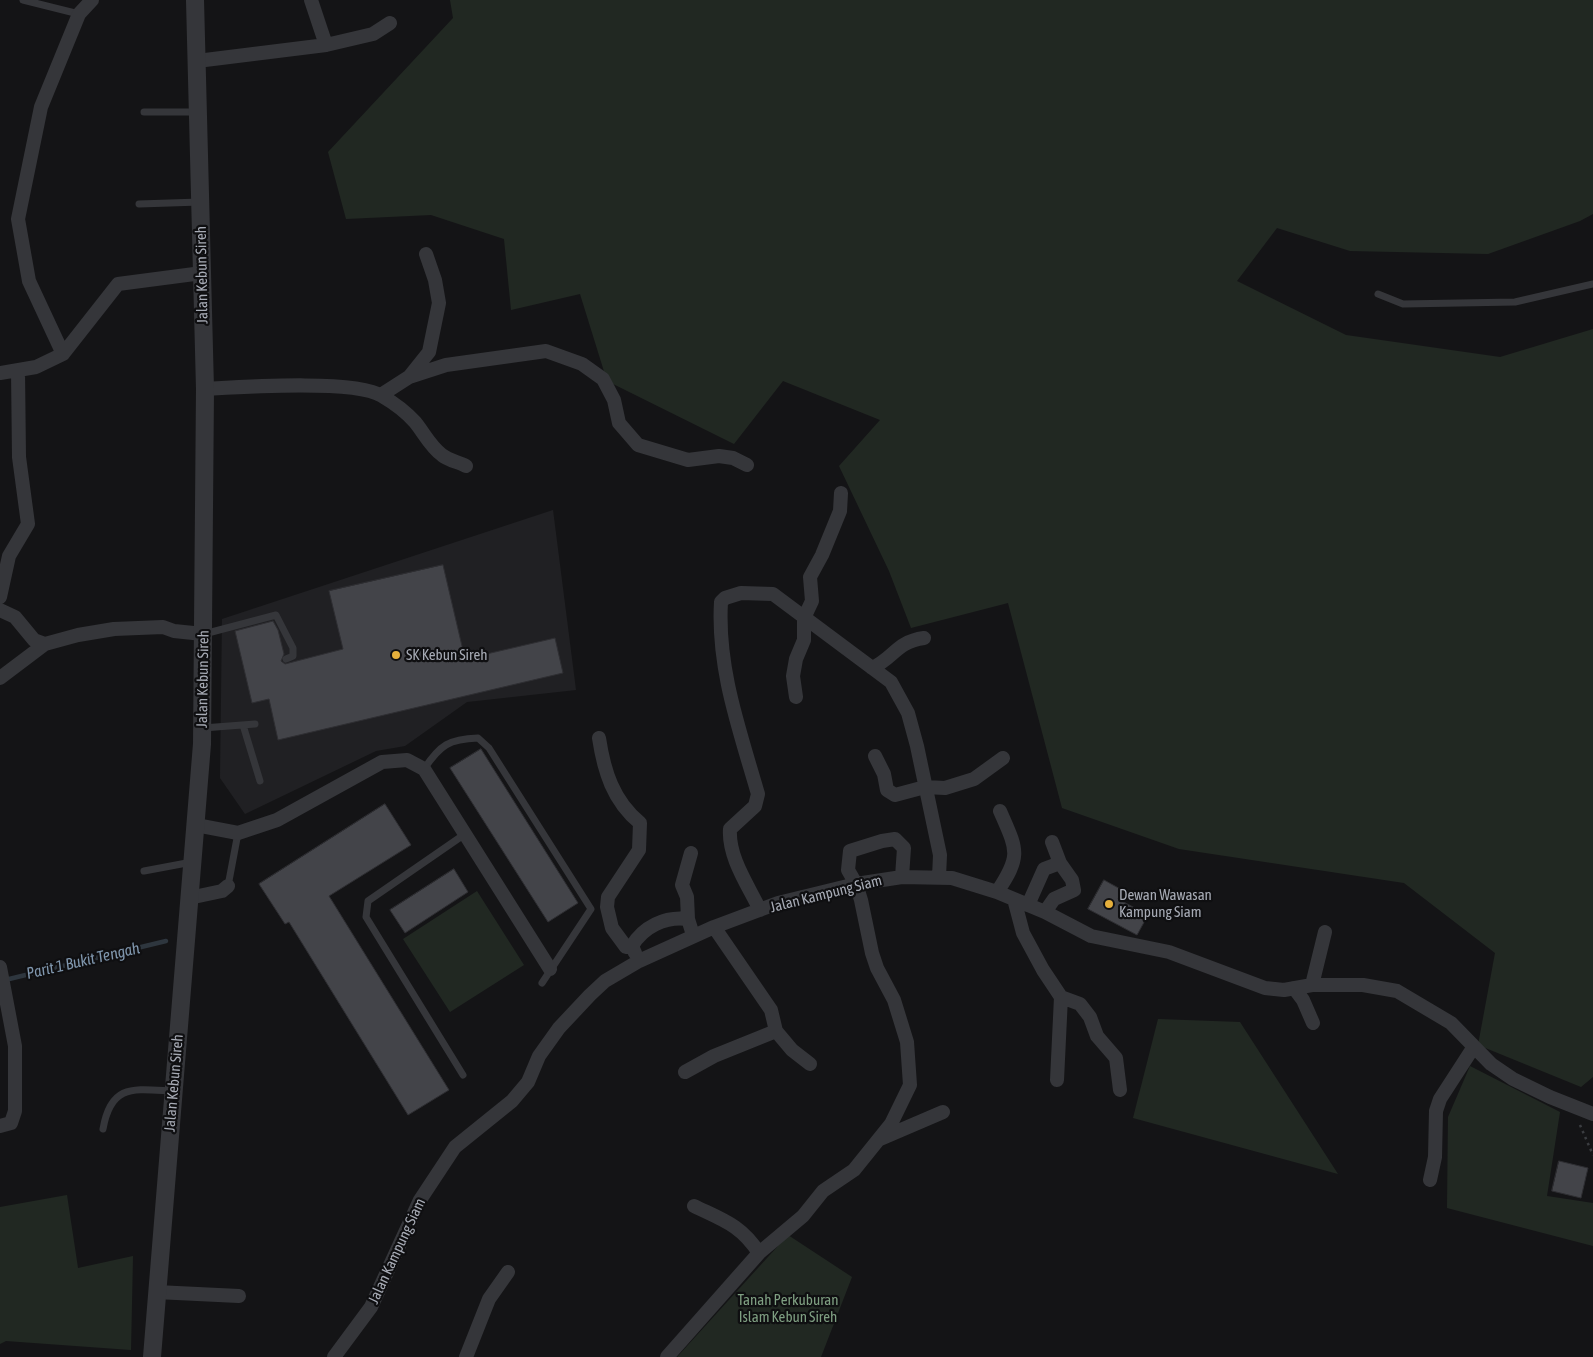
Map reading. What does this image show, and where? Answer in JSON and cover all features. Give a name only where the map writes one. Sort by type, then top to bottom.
[{"type":"street","points":[[63,354],[29,281],[18,219],[40,107],[80,14],[92,0]]},
{"type":"street","name":"Jalan Kebun Sireh","points":[[152,1357],[196,824],[202,728],[205,389],[195,0]]},
{"type":"street","points":[[311,0],[326,45]]},
{"type":"street","points":[[197,61],[326,45],[373,34],[390,23]]},
{"type":"street","points":[[409,377],[429,352],[440,303],[435,280],[426,254]]},
{"type":"street","points":[[0,373],[36,367],[63,354],[118,284],[202,273]]},
{"type":"street","points":[[381,395],[409,377],[446,365],[546,351],[582,364],[603,379],[614,400],[619,423],[638,444],[688,460],[719,456],[733,458],[747,466]]},
{"type":"street","points":[[0,597],[9,556],[28,524],[19,457],[18,371]]},
{"type":"street","points":[[205,389],[293,385],[367,389],[381,395],[415,422],[428,441],[442,455],[466,466]]},
{"type":"street","points":[[796,697],[793,676],[796,659],[804,640],[804,618],[812,601],[810,577],[836,520],[841,493]]},
{"type":"street","points":[[760,910],[733,855],[729,839],[730,829],[755,806],[758,794],[728,692],[721,631],[721,602],[725,598],[741,594],[773,594],[890,682],[908,713],[940,854],[939,877]]},
{"type":"street","points":[[0,610],[16,617],[34,640],[45,644]]},
{"type":"street","points":[[0,678],[45,644],[78,634],[114,629],[163,627],[174,631],[203,634]]},
{"type":"street","points":[[872,668],[885,662],[904,643],[924,638]]},
{"type":"street","points":[[599,738],[603,767],[614,792],[626,812],[640,823],[640,850],[631,866],[608,897],[607,907],[612,928],[626,947],[632,946]]},
{"type":"street","points":[[874,756],[884,774],[887,790],[895,795],[925,787],[946,788],[974,780],[1003,758]]},
{"type":"street","points":[[196,824],[238,832],[277,820],[382,762],[407,760],[424,769],[550,969]]},
{"type":"street","points":[[997,892],[1016,860],[1014,841],[1000,811]]},
{"type":"street","points":[[667,1357],[759,1253],[803,1216],[823,1191],[854,1170],[879,1140],[904,1100],[910,1085],[911,1068],[907,1042],[900,1018],[872,953],[856,884],[848,870],[850,851],[882,840],[895,839],[904,848],[902,877]]},
{"type":"street","points":[[1045,912],[1054,899],[1074,890],[1072,880],[1060,863],[1052,842]]},
{"type":"street","points":[[691,853],[682,884],[687,897],[688,919],[694,935]]},
{"type":"street","points":[[1057,1080],[1061,997],[1029,946],[1021,902],[1044,869],[1060,863]]},
{"type":"street","name":"Jalan Kampung Siam","points":[[334,1357],[370,1307],[420,1200],[455,1147],[512,1102],[528,1082],[539,1056],[572,1013],[605,981],[639,961],[714,927],[760,910],[856,884],[902,877],[939,877],[959,880],[997,892],[1045,912],[1091,936],[1169,952],[1265,988],[1294,988],[1312,985],[1363,985],[1397,991],[1451,1023],[1473,1048],[1491,1064],[1513,1079],[1593,1114]]},
{"type":"street","points":[[189,898],[222,891],[228,886]]},
{"type":"street","points":[[632,946],[639,934],[657,924],[675,917],[688,919]]},
{"type":"street","points":[[714,927],[771,1010],[776,1031],[792,1050],[810,1064]]},
{"type":"street","points":[[1312,985],[1325,932]]},
{"type":"street","points":[[632,946],[639,961]]},
{"type":"street","points":[[0,968],[15,1046],[15,1111],[11,1123],[0,1126]]},
{"type":"street","points":[[1294,988],[1303,1000],[1313,1023]]},
{"type":"street","points":[[1061,997],[1080,1004],[1090,1017],[1098,1036],[1116,1058],[1120,1090]]},
{"type":"street","points":[[684,1072],[714,1056],[776,1031]]},
{"type":"street","points":[[1430,1180],[1435,1157],[1436,1111],[1440,1099],[1473,1048]]},
{"type":"street","points":[[879,1140],[943,1112]]},
{"type":"street","points":[[694,1206],[737,1228],[748,1236],[759,1253]]},
{"type":"street","points":[[466,1357],[489,1299],[508,1272]]},
{"type":"street","points":[[156,1292],[239,1296]]},
{"type":"lane","points":[[23,0],[80,14]]},
{"type":"lane","points":[[144,112],[198,112]]},
{"type":"lane","points":[[139,204],[200,202]]},
{"type":"lane","points":[[1378,294],[1403,304],[1515,302],[1593,284]]},
{"type":"lane","points":[[203,634],[276,615],[293,648],[293,656],[286,659]]},
{"type":"lane","points":[[202,728],[255,724]]},
{"type":"lane","points":[[243,725],[260,781]]},
{"type":"lane","points":[[424,769],[435,753],[456,739],[478,738],[489,748],[591,910],[542,983]]},
{"type":"lane","points":[[228,886],[238,832]]},
{"type":"lane","points":[[463,1075],[366,917],[368,901],[465,834]]},
{"type":"lane","points":[[144,871],[192,862]]},
{"type":"lane","points":[[103,1129],[106,1110],[115,1099],[128,1090],[173,1091]]},
{"type":"path","points":[[1571,1105],[1593,1155]]},
{"type":"shaded area","name":"SK Kebun Sireh","points":[[553,510],[576,690],[467,702],[405,746],[376,751],[245,814],[220,778],[222,619]]},
{"type":"green space","points":[[450,0],[1593,0],[1593,214],[1580,221],[1488,254],[1350,251],[1277,228],[1237,281],[1346,335],[1500,357],[1593,329],[1593,1077],[1581,1087],[1478,1045],[1495,953],[1404,883],[1179,849],[1062,808],[1008,603],[911,628],[889,571],[839,466],[880,420],[783,381],[734,444],[607,381],[580,294],[511,310],[504,239],[431,215],[346,219],[328,152],[453,18]]},
{"type":"green space","points":[[477,891],[524,965],[450,1012],[403,939]]},
{"type":"green space","points":[[1158,1019],[1240,1022],[1338,1174],[1133,1118]]},
{"type":"green space","points":[[1470,1066],[1560,1112],[1547,1196],[1593,1203],[1593,1246],[1447,1208],[1448,1117]]},
{"type":"green space","points":[[67,1195],[78,1268],[133,1256],[131,1350],[6,1341],[0,1344],[0,1207]]},
{"type":"green space","name":"Tanah Perkuburan Islam Kebun Sireh","points":[[788,1235],[852,1277],[821,1357],[677,1357]]},
{"type":"building","points":[[443,565],[465,659],[555,638],[563,673],[278,740],[269,699],[252,703],[235,631],[273,621],[278,630],[284,654],[281,661],[285,664],[343,649],[329,591]]},
{"type":"building","points":[[481,749],[578,903],[548,922],[450,768]]},
{"type":"building","points":[[385,804],[411,845],[329,896],[449,1090],[408,1115],[289,922],[285,924],[259,884]]},
{"type":"building","points":[[454,869],[468,892],[405,933],[390,910]]},
{"type":"building","name":"Dewan Wawasan Kampung Siam","points":[[1104,880],[1122,890],[1118,899],[1148,915],[1137,935],[1088,909]]},
{"type":"building","points":[[1559,1161],[1588,1168],[1581,1198],[1552,1191]]},
{"type":"waterway","name":"Parit 1 Bukit Tengah","points":[[5,980],[166,941]]},
{"type":"place","name":"SK Kebun Sireh","points":[[396,655]]},
{"type":"place","name":"Dewan Wawasan Kampung Siam","points":[[1109,904]]}]
